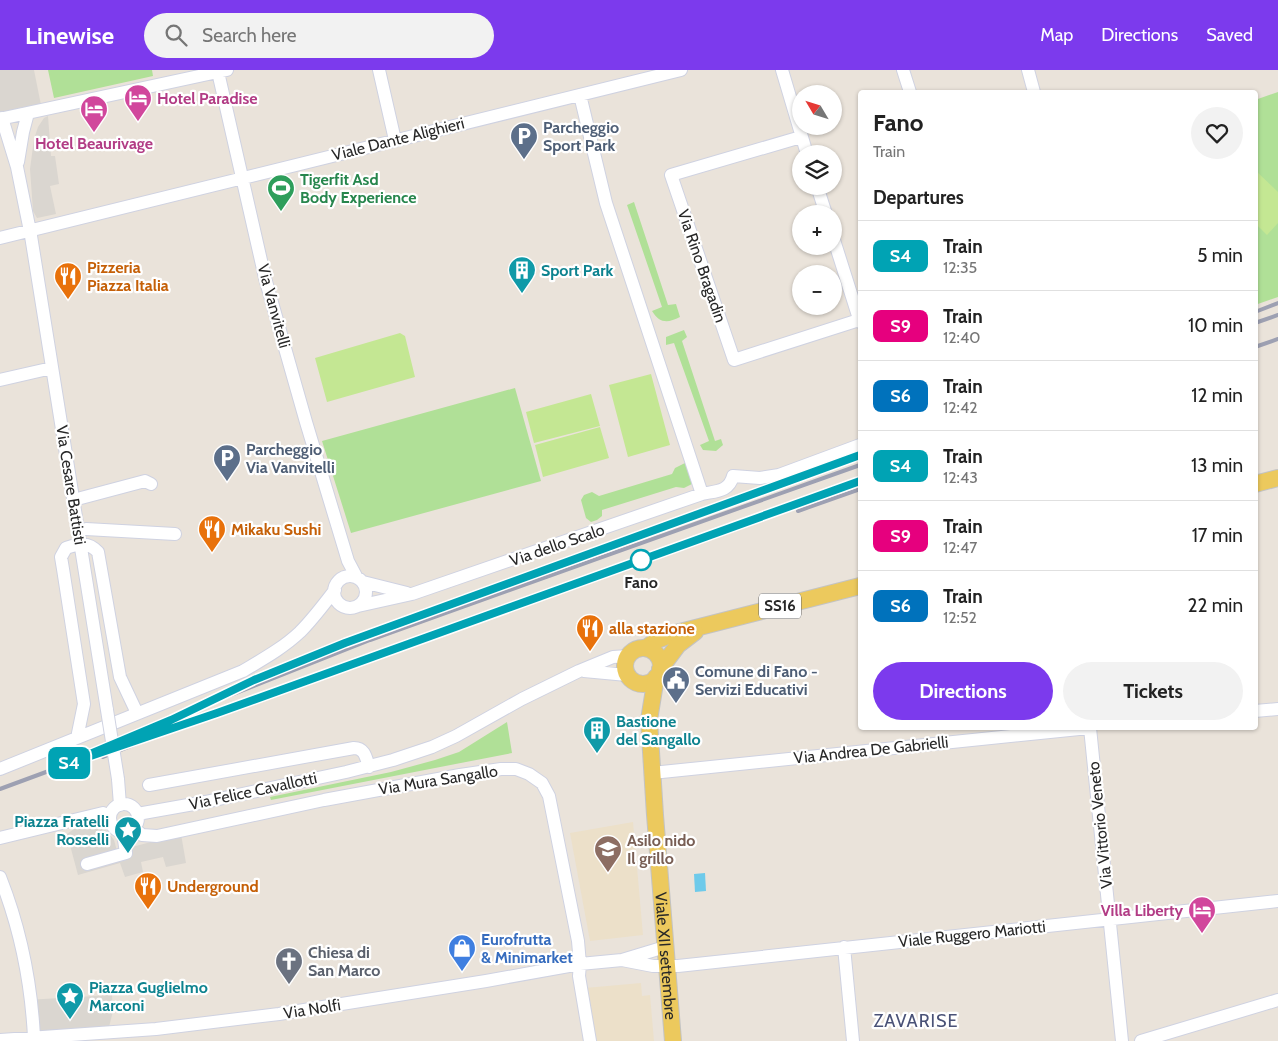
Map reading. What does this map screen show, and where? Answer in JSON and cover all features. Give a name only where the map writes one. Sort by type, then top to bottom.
[{"type":"main road","points":[[1258,483],[1278,478]]},
{"type":"main road","name":"SS16","points":[[701,628],[858,587]]},
{"type":"main road","points":[[701,628],[678,645],[652,681],[643,684],[630,678],[625,665],[628,656],[636,649],[646,648],[656,640],[676,633],[701,628]]},
{"type":"main road","points":[[646,648],[659,658],[658,673]]},
{"type":"main road","name":"Viale XII settembre","points":[[658,673],[649,720],[673,1041]]},
{"type":"main road","name":"Viale XII settembre","points":[[630,678],[649,720]]},
{"type":"street","points":[[379,70],[395,140]]},
{"type":"street","name":"Viale Dante Alighieri","points":[[0,238],[680,70]]},
{"type":"street","points":[[782,70],[804,145]]},
{"type":"street","points":[[903,70],[909,90]]},
{"type":"street","points":[[1028,70],[1033,90]]},
{"type":"street","points":[[1,119],[222,71]]},
{"type":"street","name":"Via Vanvitelli","points":[[222,71],[242,178],[265,278],[348,561],[360,580]]},
{"type":"street","points":[[580,95],[606,203],[702,494]]},
{"type":"street","name":"Via Cesare Battisti","points":[[17,167],[22,132],[28,113]]},
{"type":"street","name":"Via Cesare Battisti","points":[[1,119],[17,167],[30,231],[118,779],[120,805]]},
{"type":"street","name":"Via Rino Bragadin","points":[[802,138],[672,175],[734,360],[858,322]]},
{"type":"street","points":[[839,255],[858,315]]},
{"type":"street","points":[[0,380],[52,368]]},
{"type":"street","name":"Via dello Scalo","points":[[313,618],[334,610],[412,594],[702,494],[726,488],[731,484],[733,476],[760,478],[779,475],[858,446]]},
{"type":"street","points":[[81,498],[145,481],[150,484]]},
{"type":"street","points":[[86,529],[175,534]]},
{"type":"street","name":"Via Vanvitelli","points":[[336,586],[342,538]]},
{"type":"street","points":[[77,738],[84,704],[61,557],[66,548],[81,544],[93,546],[98,552],[120,677],[137,713]]},
{"type":"street","points":[[0,769],[243,671],[288,642],[313,618],[336,586],[347,576],[412,594]]},
{"type":"street","points":[[336,586],[335,595],[339,603],[353,607],[363,602],[366,592],[360,580]]},
{"type":"street","name":"Via Felice Cavallotti","points":[[132,826],[143,813],[205,802],[369,767],[415,752],[450,738],[578,671],[613,657],[628,656]]},
{"type":"street","points":[[578,671],[630,678]]},
{"type":"street","points":[[1258,711],[1278,709]]},
{"type":"street","name":"Via Andrea De Gabrielli","points":[[652,773],[1071,730]]},
{"type":"street","name":"Via Vittorio Veneto","points":[[1090,730],[1122,1041]]},
{"type":"street","name":"Via Felice Cavallotti","points":[[148,785],[354,748],[363,751],[369,767]]},
{"type":"street","name":"Via Mura Sangallo","points":[[132,826],[142,835],[157,836],[184,832],[274,810],[460,774],[501,769],[516,769],[529,774],[542,783],[549,796],[576,932],[580,964],[578,976],[590,1041]]},
{"type":"street","points":[[87,864],[126,853],[136,812],[130,805],[115,807],[110,817],[113,827],[132,826]]},
{"type":"street","points":[[0,838],[103,813],[110,817]]},
{"type":"street","points":[[0,876],[22,940],[33,1009],[26,1039]]},
{"type":"street","name":"Viale Ruggero Mariotti","points":[[667,967],[1278,901]]},
{"type":"street","name":"Via Nolfi","points":[[0,1040],[157,1035],[580,964],[622,960],[665,947]]},
{"type":"street","points":[[844,947],[853,1041]]},
{"type":"street","name":"Via Nolfi","points":[[622,960],[667,967]]},
{"type":"street","points":[[1141,1041],[1278,1000]]},
{"type":"shaded area","points":[[0,70],[34,70],[41,105],[0,114]]},
{"type":"shaded area","points":[[48,116],[51,156],[55,156],[59,184],[50,186],[56,214],[37,218],[33,211],[30,169],[34,139],[38,127],[44,118]]},
{"type":"shaded area","name":"Asilo nido Il grillo","points":[[633,822],[643,935],[590,941],[570,833]]},
{"type":"shaded area","name":"Piazza Fratelli Rosselli","points":[[96,827],[107,831],[114,840],[117,851],[181,834],[186,863],[166,867],[163,857],[141,862],[143,872],[125,877],[120,863],[78,875],[67,834],[74,829]]},
{"type":"shaded area","points":[[641,983],[642,996],[650,995],[654,1041],[594,1041],[585,988]]},
{"type":"shaded area","name":"Piazza Guglielmo Marconi","points":[[112,995],[113,1011],[106,1039],[74,1041],[30,1028],[26,1000]]},
{"type":"green space","points":[[48,70],[152,70],[153,76],[54,98]]},
{"type":"green space","points":[[1278,92],[1278,297],[1258,304],[1258,99]]},
{"type":"green space","points":[[1258,173],[1278,192],[1278,223],[1267,235],[1258,226]]},
{"type":"green space","points":[[634,202],[668,305],[676,304],[680,317],[672,320],[661,320],[652,311],[662,307],[627,205]]},
{"type":"green space","points":[[684,330],[687,337],[682,341],[715,441],[721,439],[723,445],[716,451],[703,450],[700,445],[709,441],[674,343],[666,345],[666,337]]},
{"type":"green space","points":[[400,333],[405,336],[415,377],[327,402],[315,358]]},
{"type":"green space","points":[[651,374],[670,445],[628,457],[609,385]]},
{"type":"green space","points":[[515,388],[541,481],[351,533],[322,441]]},
{"type":"green space","points":[[591,394],[600,426],[534,443],[526,412]]},
{"type":"green space","points":[[600,427],[609,458],[543,477],[535,445]]},
{"type":"green space","points":[[685,463],[690,467],[695,477],[692,484],[684,488],[676,487],[602,510],[602,516],[591,522],[586,518],[581,500],[584,495],[592,492],[599,496],[672,474],[675,468]]},
{"type":"green space","points":[[507,722],[512,753],[271,800],[270,797],[391,772],[435,760],[459,752]]},
{"type":"water","points":[[705,873],[706,891],[695,892],[694,874]]},
{"type":"railway","points":[[1258,311],[1278,303]]},
{"type":"railway","points":[[1258,322],[1278,315]]},
{"type":"railway","points":[[1258,346],[1278,339]]},
{"type":"railway","points":[[522,578],[858,456]]},
{"type":"railway","points":[[0,789],[65,765],[231,695],[370,640],[858,466]]},
{"type":"railway","points":[[147,737],[858,482]]},
{"type":"railway","points":[[798,511],[858,490]]},
{"type":"railway","points":[[103,757],[154,737]]},
{"type":"train","name":"S4","points":[[858,456],[345,643],[254,680],[171,720],[64,765],[217,713],[858,482]]},
{"type":"place","name":"Hotel Paradise","points":[[138,122]]},
{"type":"place","name":"Hotel Beaurivage","points":[[94,133]]},
{"type":"place","name":"Parcheggio Sport Park","points":[[524,160]]},
{"type":"place","name":"Tigerfit Asd Body Experience","points":[[281,212]]},
{"type":"place","name":"Sport Park","points":[[522,294]]},
{"type":"place","name":"Pizzeria Piazza Italia","points":[[68,300]]},
{"type":"place","name":"Parcheggio Via Vanvitelli","points":[[227,482]]},
{"type":"place","name":"Mikaku Sushi","points":[[212,553]]},
{"type":"place","name":"Fano","points":[[641,560]]},
{"type":"place","name":"alla stazione","points":[[590,652]]},
{"type":"place","name":"Comune di Fano - Servizi Educativi","points":[[676,704]]},
{"type":"place","name":"Bastione del Sangallo","points":[[597,754]]},
{"type":"place","name":"Piazza Fratelli Rosselli","points":[[128,854]]},
{"type":"place","name":"Asilo nido Il grillo","points":[[608,873]]},
{"type":"place","name":"Underground","points":[[148,910]]},
{"type":"place","name":"Villa Liberty","points":[[1202,934]]},
{"type":"place","name":"Eurofrutta & Minimarket","points":[[462,972]]},
{"type":"place","name":"Chiesa di San Marco","points":[[289,985]]},
{"type":"place","name":"Piazza Guglielmo Marconi","points":[[70,1020]]},
{"type":"district","name":"ZAVARISE","points":[[916,1021]]}]
